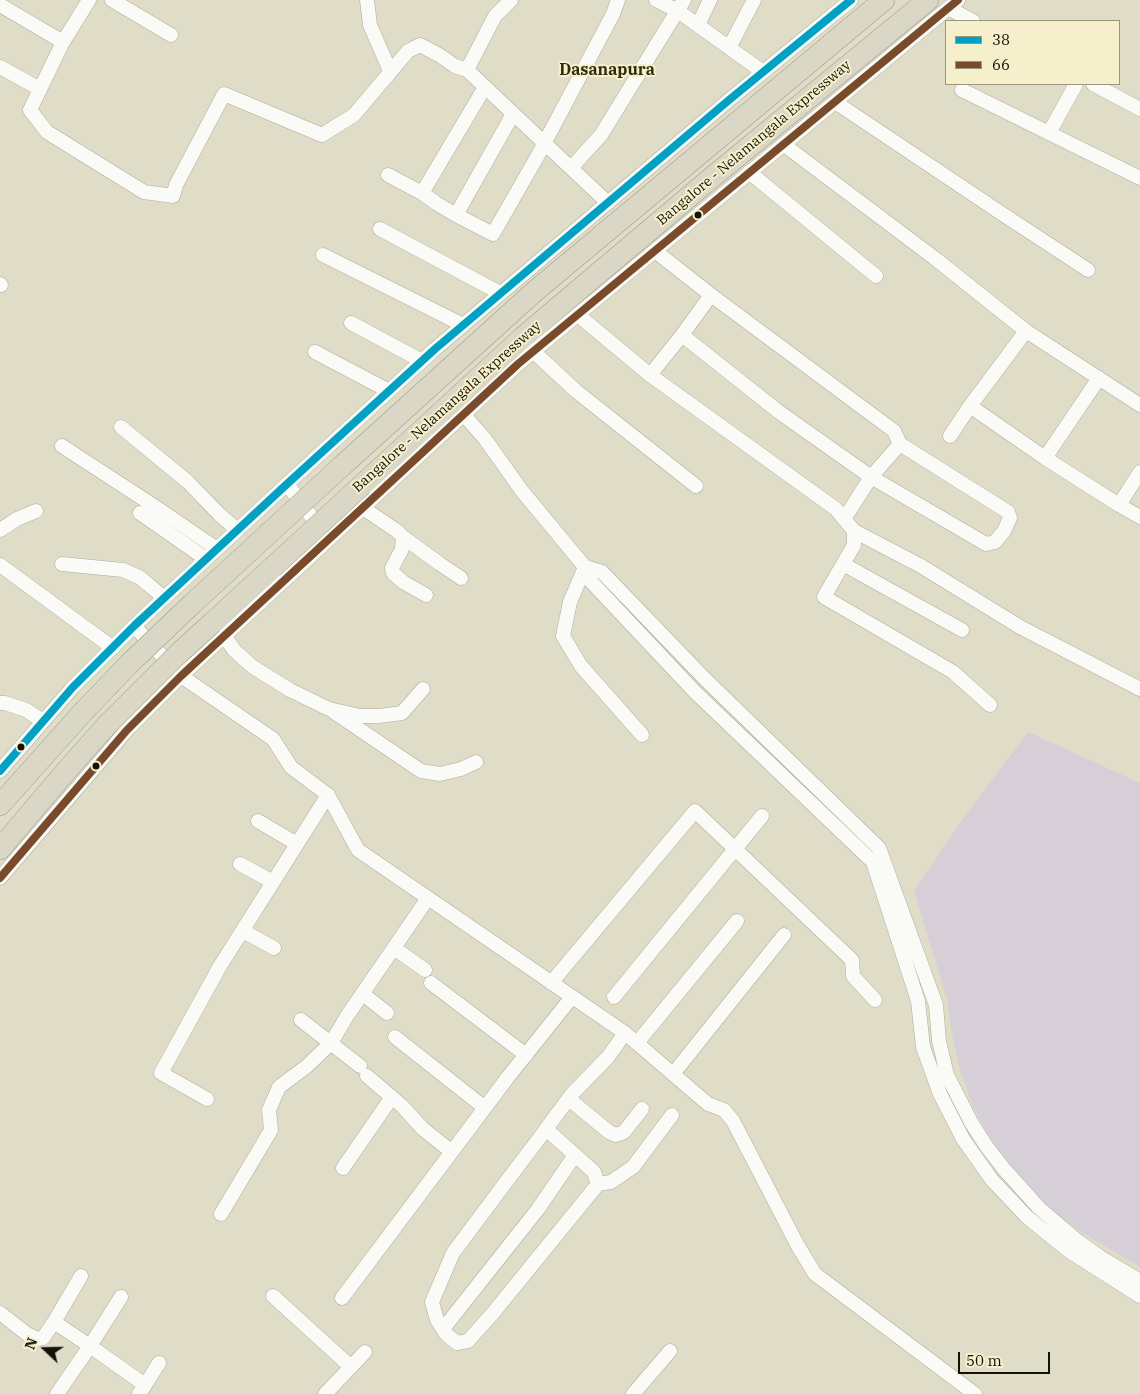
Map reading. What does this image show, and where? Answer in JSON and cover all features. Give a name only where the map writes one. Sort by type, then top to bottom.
[{"type":"highway","name":"Bangalore - Nelamangala Expressway","points":[[0,805],[83,712],[169,625],[493,328],[884,0]]},
{"type":"highway","name":"Bangalore - Nelamangala Expressway","points":[[0,849],[66,771],[178,654],[522,338],[716,174],[928,0]]},
{"type":"street","points":[[89,0],[63,42],[30,110],[47,132],[144,192],[173,196],[176,185],[224,94],[322,135],[354,115],[408,50],[420,45],[439,54],[455,66],[467,70],[608,203]]},
{"type":"street","points":[[112,0],[172,35]]},
{"type":"street","points":[[367,0],[370,26],[390,71]]},
{"type":"street","points":[[467,70],[495,16],[511,0]]},
{"type":"street","points":[[388,175],[456,215],[493,234],[613,14],[618,0]]},
{"type":"street","points":[[656,0],[681,5],[698,25],[764,72]]},
{"type":"street","points":[[698,25],[710,0]]},
{"type":"street","points":[[729,48],[754,0]]},
{"type":"street","points":[[0,771],[73,687],[134,626],[422,360],[851,0]]},
{"type":"street","points":[[0,878],[127,730],[181,676],[534,352],[953,4],[972,20]]},
{"type":"street","points":[[0,5],[63,42]]},
{"type":"street","points":[[571,168],[601,135],[681,5]]},
{"type":"street","points":[[0,67],[40,89]]},
{"type":"street","points":[[1049,133],[1075,85]]},
{"type":"street","points":[[1095,85],[1140,108]]},
{"type":"street","points":[[422,194],[485,87]]},
{"type":"street","points":[[962,90],[1140,178]]},
{"type":"street","points":[[834,102],[1088,270]]},
{"type":"street","points":[[456,215],[513,114]]},
{"type":"street","points":[[783,144],[937,260],[1026,332],[1140,405]]},
{"type":"street","points":[[749,172],[876,276]]},
{"type":"street","points":[[380,229],[500,293]]},
{"type":"street","points":[[655,251],[894,431],[900,444],[1008,512],[1010,518],[1004,531],[995,542],[986,544],[871,477],[779,412],[682,336]]},
{"type":"street","points":[[323,255],[463,325]]},
{"type":"street","points":[[650,375],[682,336],[711,295]]},
{"type":"street","points":[[578,315],[650,375],[836,509],[854,531],[921,566],[1020,627],[1140,688]]},
{"type":"street","points":[[351,324],[422,360]]},
{"type":"street","points":[[950,436],[970,406],[1026,332]]},
{"type":"street","points":[[315,352],[389,391]]},
{"type":"street","points":[[534,352],[576,391],[696,486]]},
{"type":"street","points":[[1045,458],[1099,378]]},
{"type":"street","points":[[970,406],[1045,458],[1140,517]]},
{"type":"street","points":[[464,415],[485,439],[522,492],[584,570],[695,692],[872,862],[918,1000],[922,1047],[940,1094],[963,1139],[992,1180],[1027,1218],[1069,1252],[1140,1296]]},
{"type":"street","points":[[121,427],[188,482],[237,530]]},
{"type":"street","points":[[844,519],[871,477],[900,444]]},
{"type":"street","points":[[62,446],[217,549]]},
{"type":"street","points":[[1119,505],[1140,472]]},
{"type":"street","points":[[287,484],[329,539]]},
{"type":"street","points":[[363,508],[461,578]]},
{"type":"street","points":[[0,530],[17,519],[36,511]]},
{"type":"street","points":[[140,513],[206,559]]},
{"type":"street","points":[[854,531],[854,545],[824,597],[953,672],[990,705]]},
{"type":"street","points":[[404,538],[402,549],[392,568],[392,573],[403,582],[426,595]]},
{"type":"street","points":[[62,564],[123,570],[139,578],[164,598]]},
{"type":"street","points":[[843,564],[962,630]]},
{"type":"street","points":[[0,565],[113,648]]},
{"type":"street","points":[[584,570],[570,602],[563,636],[581,666],[642,735]]},
{"type":"street","points":[[584,570],[602,572],[705,679],[879,848],[936,1005],[939,1041],[947,1075],[972,1124],[1004,1169],[1039,1208],[1078,1242],[1140,1281]]},
{"type":"street","points":[[134,626],[181,676],[273,739],[291,767],[328,794],[358,850],[625,1034],[708,1104],[724,1110],[734,1121],[798,1246],[815,1274],[975,1394]]},
{"type":"street","points":[[224,636],[235,651],[253,667],[290,690],[329,709],[421,771],[440,774],[461,769],[476,762]]},
{"type":"street","points":[[329,709],[360,716],[402,713],[422,689]]},
{"type":"street","points":[[0,703],[5,702],[26,710],[43,721]]},
{"type":"street","points":[[207,1099],[161,1073],[220,966],[328,794]]},
{"type":"street","points":[[551,983],[695,811],[852,960],[854,976],[875,1000]]},
{"type":"street","points":[[614,997],[762,816]]},
{"type":"street","points":[[258,821],[297,844]]},
{"type":"street","points":[[240,864],[273,882]]},
{"type":"street","points":[[221,1214],[271,1130],[269,1110],[279,1087],[307,1066],[331,1043],[428,898]]},
{"type":"street","points":[[637,1043],[737,921]]},
{"type":"street","points":[[243,931],[274,948]]},
{"type":"street","points":[[673,1074],[784,936]]},
{"type":"street","points":[[394,948],[526,1055]]},
{"type":"street","points":[[363,994],[387,1013]]},
{"type":"street","points":[[342,1298],[485,1108],[572,997]]},
{"type":"street","points":[[301,1020],[331,1043],[402,1106],[423,1129],[452,1152]]},
{"type":"street","points":[[625,1034],[608,1057],[569,1099],[453,1253],[432,1302],[437,1320],[446,1334],[458,1343],[468,1341],[598,1184],[611,1182],[633,1166],[672,1115]]},
{"type":"street","points":[[395,1037],[485,1108]]},
{"type":"street","points":[[343,1168],[392,1097]]},
{"type":"street","points":[[569,1099],[616,1136],[624,1132],[642,1109]]},
{"type":"street","points":[[546,1129],[594,1172],[598,1184]]},
{"type":"street","points":[[442,1329],[538,1208],[575,1155]]},
{"type":"street","points":[[0,1313],[28,1334],[37,1339],[43,1338],[81,1276]]},
{"type":"street","points":[[273,1296],[351,1367]]},
{"type":"street","points":[[57,1394],[121,1297]]},
{"type":"street","points":[[54,1322],[90,1346],[142,1389],[159,1363]]},
{"type":"street","points":[[633,1394],[670,1351]]},
{"type":"street","points":[[331,1392],[365,1352]]},
{"type":"shaded area","points":[[1028,732],[1140,783],[1140,1267],[1088,1236],[1052,1211],[1007,1163],[994,1145],[973,1107],[959,1066],[950,1024],[948,1002],[914,891],[958,826]]},
{"type":"transit line","name":"38","points":[[0,771],[73,687],[134,626],[435,349],[729,100],[851,0]]},
{"type":"transit line","name":"66","points":[[0,878],[127,730],[181,676],[518,364],[958,0]]},
{"type":"district","name":"Dasanapura","points":[[607,70]]}]
